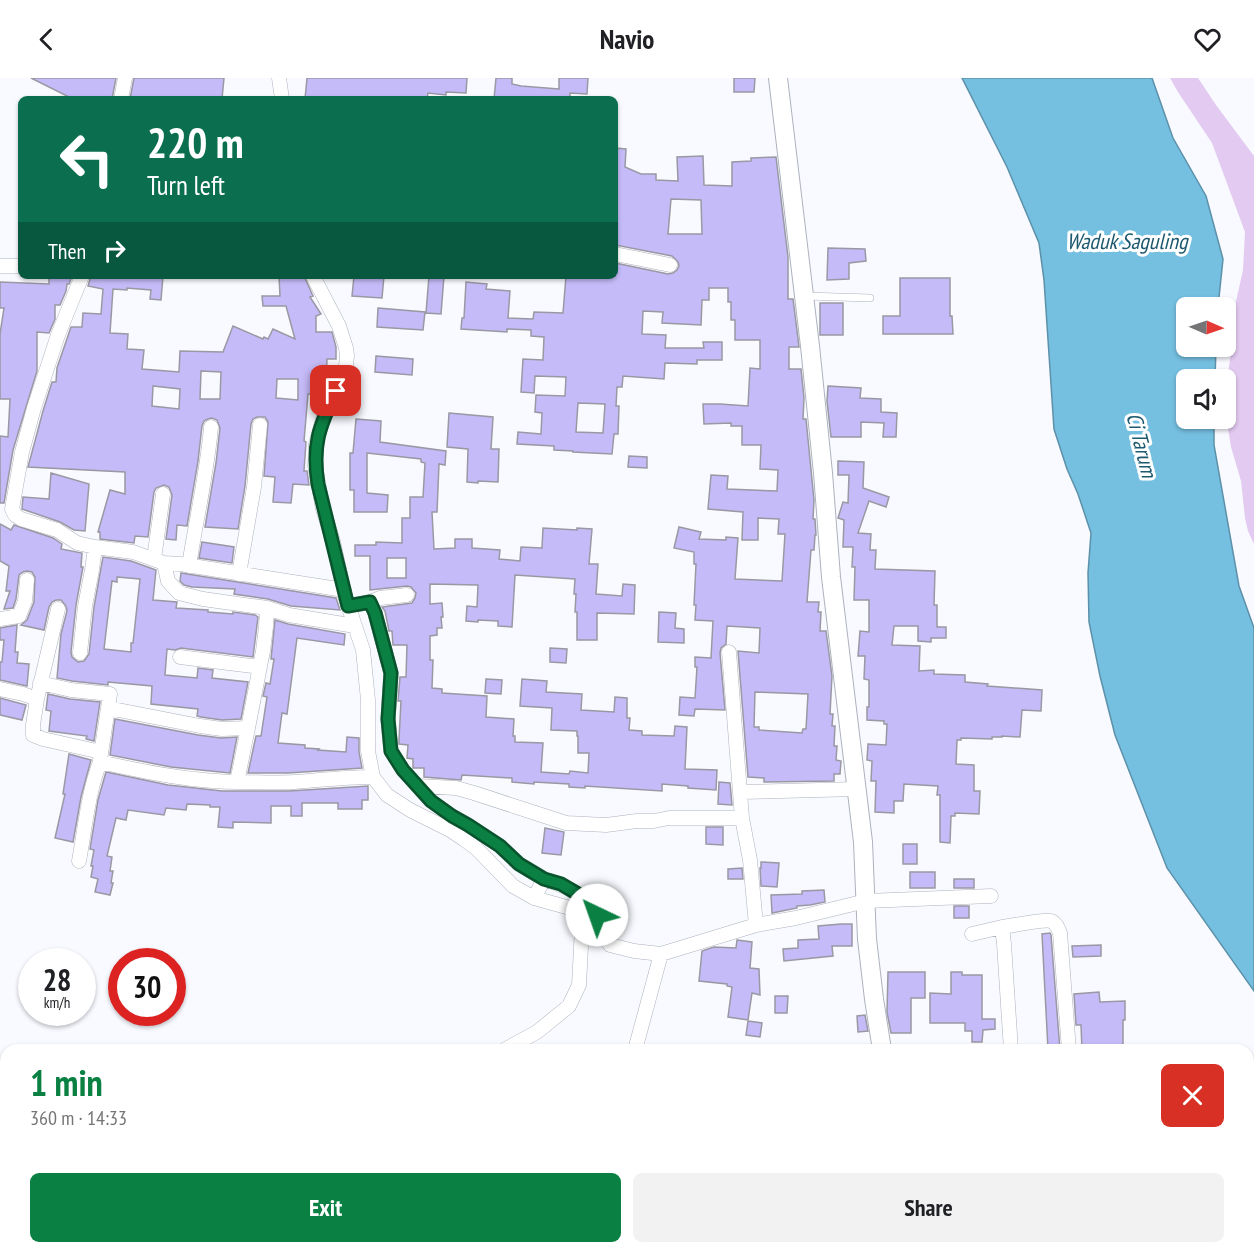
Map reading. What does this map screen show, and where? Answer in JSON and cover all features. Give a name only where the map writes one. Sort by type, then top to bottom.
[{"type":"street","points":[[122,96],[125,78]]},
{"type":"street","points":[[279,78],[282,96]]},
{"type":"street","points":[[778,78],[805,296],[831,577],[863,842],[867,939],[881,1044]]},
{"type":"street","points":[[618,255],[670,265]]},
{"type":"street","points":[[0,266],[18,266]]},
{"type":"street","points":[[81,279],[58,335],[34,408],[22,452],[12,509],[15,515],[57,530],[77,543],[133,552],[159,561],[344,590]]},
{"type":"street","points":[[316,279],[339,326],[347,355],[346,366],[323,419],[316,444],[315,466],[323,509],[333,540],[348,606],[363,650],[368,700],[368,751],[373,777],[387,795],[465,840],[513,886],[534,898],[570,908],[580,918],[582,928],[579,985],[569,1005],[537,1032],[515,1044]]},
{"type":"street","points":[[239,574],[254,487],[260,425]]},
{"type":"street","points":[[189,566],[211,427]]},
{"type":"street","points":[[163,494],[159,561],[168,581],[179,593],[355,626]]},
{"type":"street","points":[[80,653],[95,547]]},
{"type":"street","points":[[0,618],[19,616],[25,601],[27,580]]},
{"type":"street","points":[[348,606],[380,598],[407,595]]},
{"type":"street","points":[[370,602],[391,673],[388,719],[391,751],[403,770],[431,801],[500,846],[519,864],[544,879],[561,884],[578,894],[597,915],[610,945],[661,954],[756,925],[866,901],[991,896]]},
{"type":"street","points":[[237,782],[260,667],[267,608]]},
{"type":"street","points":[[58,609],[40,683],[33,735],[142,771],[176,776],[237,782],[293,782],[373,777]]},
{"type":"street","points":[[729,652],[742,818],[750,860],[756,925]]},
{"type":"street","points":[[180,657],[260,667]]},
{"type":"street","points":[[365,675],[391,673]]},
{"type":"street","points":[[40,683],[71,690],[110,694],[79,861]]},
{"type":"street","points":[[0,689],[37,699]]},
{"type":"street","points":[[108,708],[200,726],[222,729],[248,728]]},
{"type":"street","points":[[418,786],[474,793],[566,823],[606,825],[669,818],[742,818]]},
{"type":"street","points":[[741,792],[857,789]]},
{"type":"street","points":[[534,898],[544,879]]},
{"type":"street","points":[[972,934],[1042,921],[1051,921],[1057,926],[1060,933],[1069,1044]]},
{"type":"street","points":[[1002,927],[1011,1044]]},
{"type":"street","points":[[637,1044],[661,954]]},
{"type":"lane","points":[[805,296],[870,298]]},
{"type":"shaded area","points":[[1170,78],[1198,78],[1254,156],[1254,544],[1245,518],[1241,481],[1228,429],[1236,429],[1236,369],[1229,369],[1230,357],[1236,357],[1236,302],[1243,270],[1245,232],[1212,143]]},
{"type":"water","name":"Waduk Saguling","points":[[962,78],[1152,78],[1173,138],[1206,196],[1223,259],[1219,297],[1176,297],[1176,357],[1216,357],[1215,369],[1176,369],[1176,429],[1214,429],[1214,445],[1239,586],[1254,628],[1254,991],[1167,868],[1115,735],[1089,622],[1088,573],[1091,533],[1054,429],[1044,280],[1039,243],[1007,167]]},
{"type":"building","points":[[31,78],[116,78],[113,96],[67,96]]},
{"type":"building","points":[[134,78],[224,78],[222,96],[131,96]]},
{"type":"building","points":[[307,78],[467,78],[466,93],[446,92],[446,95],[428,93],[428,96],[305,96]]},
{"type":"building","points":[[496,78],[512,78],[512,84],[521,86],[559,89],[559,78],[588,78],[587,94],[494,96]]},
{"type":"building","points":[[734,78],[755,78],[754,92],[734,92]]},
{"type":"building","points":[[618,148],[626,149],[625,167],[641,174],[656,174],[656,180],[678,181],[677,157],[703,156],[704,185],[732,186],[732,162],[751,161],[751,158],[776,157],[788,257],[788,299],[793,299],[799,347],[789,347],[789,369],[801,369],[804,398],[803,419],[806,419],[814,500],[813,519],[815,519],[816,535],[814,550],[811,550],[807,602],[819,602],[820,631],[826,631],[832,676],[830,714],[833,714],[832,726],[835,726],[836,760],[841,761],[840,774],[834,774],[834,781],[764,782],[764,778],[748,777],[738,651],[759,653],[760,628],[727,626],[726,644],[721,648],[720,653],[725,710],[695,709],[694,716],[679,715],[680,697],[695,698],[697,667],[695,667],[695,657],[711,658],[713,621],[695,620],[696,564],[694,564],[694,552],[674,548],[679,527],[701,532],[699,539],[738,538],[735,579],[782,581],[785,534],[778,534],[779,519],[758,518],[758,540],[742,540],[743,512],[708,509],[711,475],[728,476],[727,489],[777,491],[778,470],[760,469],[761,445],[742,445],[742,426],[731,426],[731,423],[704,424],[703,404],[748,406],[750,368],[760,369],[760,340],[735,340],[735,320],[731,320],[728,288],[709,288],[709,300],[702,300],[701,325],[662,323],[663,312],[643,311],[642,334],[666,335],[665,348],[704,348],[703,342],[722,342],[722,360],[697,360],[697,364],[665,363],[664,379],[623,376],[622,387],[617,387],[618,434],[614,434],[612,454],[554,450],[554,446],[517,444],[518,432],[541,434],[542,413],[535,412],[536,395],[565,396],[566,377],[535,376],[534,393],[521,392],[523,359],[543,360],[544,337],[531,336],[531,330],[507,329],[507,332],[461,329],[462,318],[464,318],[466,282],[487,284],[486,289],[510,291],[508,318],[533,319],[534,312],[563,313],[566,279],[618,279],[618,264],[668,274],[673,273],[679,266],[672,256],[618,246]],"holes":[[[671,199],[701,200],[702,234],[668,234]],[[578,403],[605,404],[603,433],[576,432]],[[755,692],[808,694],[806,729],[803,729],[802,733],[759,730],[759,727],[754,727]]]},
{"type":"building","points":[[828,248],[865,249],[866,261],[849,263],[849,279],[827,280]]},
{"type":"building","points":[[900,278],[950,278],[950,316],[952,316],[953,334],[883,334],[883,316],[900,316]]},
{"type":"building","points":[[49,279],[71,279],[60,305],[55,305],[55,319],[49,333],[37,332],[37,371],[13,450],[4,503],[0,503],[0,436],[8,437],[10,399],[0,399],[0,334],[4,308],[0,308],[0,282],[49,284]]},
{"type":"building","points":[[90,279],[163,279],[161,300],[150,299],[151,290],[113,289],[110,333],[128,334],[127,349],[144,350],[142,369],[179,372],[180,351],[223,352],[233,326],[263,339],[264,337],[268,339],[273,329],[295,339],[286,306],[263,306],[262,296],[280,296],[279,279],[305,279],[313,296],[310,297],[321,314],[316,316],[316,332],[332,332],[336,359],[327,359],[325,394],[308,394],[304,471],[307,471],[309,485],[293,484],[291,503],[273,502],[275,477],[264,476],[268,422],[265,417],[253,419],[251,424],[238,529],[205,527],[220,428],[217,420],[212,418],[204,421],[202,426],[187,526],[177,525],[176,540],[166,539],[172,495],[169,487],[164,485],[156,488],[154,492],[148,537],[135,536],[134,543],[100,539],[100,532],[98,532],[110,490],[125,494],[125,472],[28,467],[43,411],[52,382],[56,382],[57,368],[71,327],[82,327],[83,313],[101,314],[103,289],[88,286]],"holes":[[[201,371],[221,372],[220,399],[200,399]],[[277,379],[298,379],[298,400],[276,398]],[[153,386],[180,389],[179,409],[152,406]]]},
{"type":"building","points":[[354,279],[384,279],[382,298],[352,296]]},
{"type":"building","points":[[429,279],[444,279],[441,314],[426,313]]},
{"type":"building","points":[[820,303],[843,303],[843,335],[820,335]]},
{"type":"building","points":[[378,308],[425,312],[423,330],[377,327]]},
{"type":"building","points":[[376,356],[413,359],[412,375],[375,372]]},
{"type":"building","points":[[828,386],[861,388],[860,398],[881,399],[881,412],[897,413],[896,437],[883,437],[884,423],[861,422],[861,437],[831,437],[827,401]]},
{"type":"building","points":[[449,413],[493,417],[491,449],[499,449],[498,482],[467,482],[468,449],[447,447]]},
{"type":"building","points":[[356,419],[381,421],[380,442],[446,451],[445,465],[439,464],[437,512],[432,512],[434,549],[455,548],[455,539],[472,539],[472,548],[500,550],[499,559],[520,561],[521,547],[542,548],[543,528],[592,529],[589,564],[598,564],[596,594],[622,596],[623,584],[635,585],[634,614],[597,613],[597,640],[577,640],[575,579],[515,575],[512,627],[498,626],[498,621],[466,621],[467,606],[477,607],[478,585],[430,584],[430,604],[442,603],[443,617],[441,617],[442,628],[437,628],[437,635],[430,636],[430,660],[433,660],[432,688],[442,689],[442,693],[487,696],[486,717],[514,719],[515,742],[543,743],[541,772],[569,774],[570,771],[588,773],[589,753],[578,753],[577,731],[551,730],[552,708],[520,706],[522,679],[547,681],[546,692],[582,694],[581,710],[614,712],[615,697],[627,698],[629,730],[642,731],[642,735],[674,736],[675,726],[687,727],[685,769],[717,770],[716,790],[662,784],[662,791],[585,786],[585,788],[569,787],[569,784],[534,782],[534,784],[512,782],[512,778],[462,775],[461,780],[424,777],[424,768],[413,768],[413,759],[407,758],[408,745],[399,744],[401,701],[398,701],[400,677],[406,677],[407,645],[393,645],[392,631],[389,631],[382,607],[412,603],[416,593],[407,586],[370,590],[370,556],[355,556],[355,545],[376,545],[376,542],[402,543],[402,518],[410,518],[410,497],[423,497],[425,463],[421,462],[421,459],[367,453],[367,493],[388,495],[387,512],[354,512],[354,490],[350,490],[350,453],[353,453]],"holes":[[[387,558],[406,558],[406,578],[387,578]]]},
{"type":"building","points":[[629,456],[647,457],[647,468],[628,467]]},
{"type":"building","points":[[838,461],[864,462],[863,488],[889,497],[886,507],[869,501],[858,533],[871,534],[870,550],[876,550],[875,569],[935,571],[934,605],[937,605],[937,627],[946,627],[946,638],[931,638],[931,642],[918,641],[918,626],[894,626],[892,645],[920,646],[919,671],[934,670],[934,674],[965,675],[965,682],[988,684],[987,686],[1042,690],[1041,711],[1022,710],[1020,737],[1002,736],[992,737],[992,739],[961,738],[957,740],[956,764],[974,765],[974,791],[980,791],[979,814],[955,813],[955,816],[951,816],[950,843],[940,842],[938,786],[904,784],[903,801],[894,801],[894,813],[875,812],[876,781],[871,781],[872,761],[867,760],[868,744],[886,745],[887,724],[884,724],[884,721],[867,720],[869,680],[864,679],[865,656],[858,656],[860,631],[869,632],[869,600],[854,600],[853,547],[843,547],[844,520],[838,518],[843,502],[848,503],[849,475],[838,475]]},
{"type":"building","points":[[51,473],[89,484],[85,531],[74,530],[60,522],[22,509],[23,497],[49,499]]},
{"type":"building","points":[[0,524],[11,530],[14,525],[53,538],[62,544],[61,549],[82,553],[81,567],[83,567],[71,652],[72,657],[78,662],[84,661],[89,654],[103,557],[131,561],[156,570],[153,600],[177,602],[176,608],[255,615],[258,617],[253,657],[181,648],[167,649],[165,675],[197,678],[198,668],[213,670],[212,678],[248,682],[241,719],[222,720],[201,717],[197,716],[198,709],[151,704],[152,686],[108,682],[108,685],[57,678],[66,606],[61,600],[52,602],[44,630],[21,625],[27,620],[34,602],[35,577],[32,572],[27,571],[19,575],[13,608],[4,609],[10,591],[6,591],[9,566],[0,561]],"holes":[[[117,577],[140,579],[131,652],[104,649],[112,581],[117,582]]]},
{"type":"building","points":[[202,542],[234,547],[232,563],[199,558]]},
{"type":"building","points":[[181,573],[336,598],[340,610],[291,606],[268,599],[234,594],[235,589],[192,587],[180,581]]},
{"type":"building","points":[[659,612],[676,613],[675,628],[684,629],[684,643],[658,642]]},
{"type":"building","points":[[275,620],[345,634],[344,645],[297,638],[287,714],[282,713],[278,743],[346,752],[347,737],[359,738],[362,768],[248,773],[256,736],[261,736],[267,697],[263,696],[266,683],[270,684],[274,659],[271,659]]},
{"type":"building","points":[[17,625],[15,652],[18,652],[17,663],[29,664],[27,686],[0,680],[4,640],[0,640],[0,628]]},
{"type":"building","points":[[550,648],[567,649],[566,663],[550,662]]},
{"type":"building","points":[[486,679],[502,680],[501,694],[485,693]]},
{"type":"building","points":[[48,694],[100,702],[94,741],[86,739],[87,736],[49,731],[51,711],[46,710]]},
{"type":"building","points":[[0,698],[26,705],[22,720],[0,715]]},
{"type":"building","points":[[115,719],[198,735],[221,738],[237,737],[230,773],[171,767],[110,755]]},
{"type":"building","points":[[69,754],[91,760],[81,797],[73,842],[55,838],[65,794],[63,794]]},
{"type":"building","points":[[106,772],[168,785],[222,791],[289,791],[368,786],[368,800],[362,800],[362,809],[338,809],[338,803],[302,803],[302,816],[291,816],[291,806],[271,806],[271,823],[233,822],[233,828],[218,827],[220,807],[210,807],[210,805],[187,804],[186,810],[166,808],[164,815],[128,810],[126,820],[116,818],[107,856],[112,857],[110,871],[113,871],[111,883],[113,883],[110,895],[95,892],[98,879],[91,877],[94,850],[90,849],[98,800]]},
{"type":"building","points":[[719,782],[730,783],[732,805],[718,804]]},
{"type":"building","points":[[706,827],[723,827],[723,845],[706,844]]},
{"type":"building","points":[[545,828],[564,832],[561,855],[542,853]]},
{"type":"building","points":[[903,844],[917,844],[917,864],[903,864]]},
{"type":"building","points":[[761,862],[779,863],[777,887],[761,886]]},
{"type":"building","points":[[742,868],[743,879],[728,879],[728,869]]},
{"type":"building","points":[[910,872],[935,872],[935,888],[910,888]]},
{"type":"building","points":[[954,879],[974,879],[974,888],[954,888]]},
{"type":"building","points":[[824,890],[825,902],[772,913],[771,895],[802,894],[802,891]]},
{"type":"building","points":[[954,906],[969,906],[969,918],[954,918]]},
{"type":"building","points":[[852,924],[852,946],[832,946],[833,956],[784,961],[783,949],[798,948],[798,940],[819,939],[818,926]]},
{"type":"building","points":[[1050,933],[1051,935],[1060,1044],[1048,1044],[1042,934]]},
{"type":"building","points":[[737,940],[752,942],[750,968],[759,969],[760,995],[752,993],[748,1020],[728,1017],[732,987],[727,984],[699,981],[702,951],[714,947],[736,948]]},
{"type":"building","points":[[1101,945],[1101,956],[1073,957],[1072,946]]},
{"type":"building","points":[[888,972],[925,972],[925,998],[911,998],[911,1033],[891,1033],[887,1012]]},
{"type":"building","points":[[951,972],[962,972],[962,975],[982,975],[982,1019],[995,1019],[995,1029],[983,1030],[982,1042],[972,1042],[972,1031],[965,1031],[965,1023],[930,1023],[930,993],[951,994]]},
{"type":"building","points":[[1099,992],[1100,1002],[1125,1001],[1123,1044],[1082,1044],[1081,1025],[1076,1025],[1074,994]]},
{"type":"building","points":[[775,996],[788,996],[787,1013],[775,1013]]},
{"type":"building","points":[[865,1015],[868,1031],[858,1032],[857,1016]]},
{"type":"building","points":[[748,1021],[762,1023],[760,1037],[746,1035]]},
{"type":"route","points":[[336,391],[323,419],[316,444],[315,466],[323,509],[333,540],[348,606],[370,602],[391,673],[388,719],[391,751],[403,770],[431,801],[500,846],[519,864],[544,879],[561,884],[578,894],[597,915]]},
{"type":"water label","name":"Ci Tarum","points":[[1142,445]]}]
